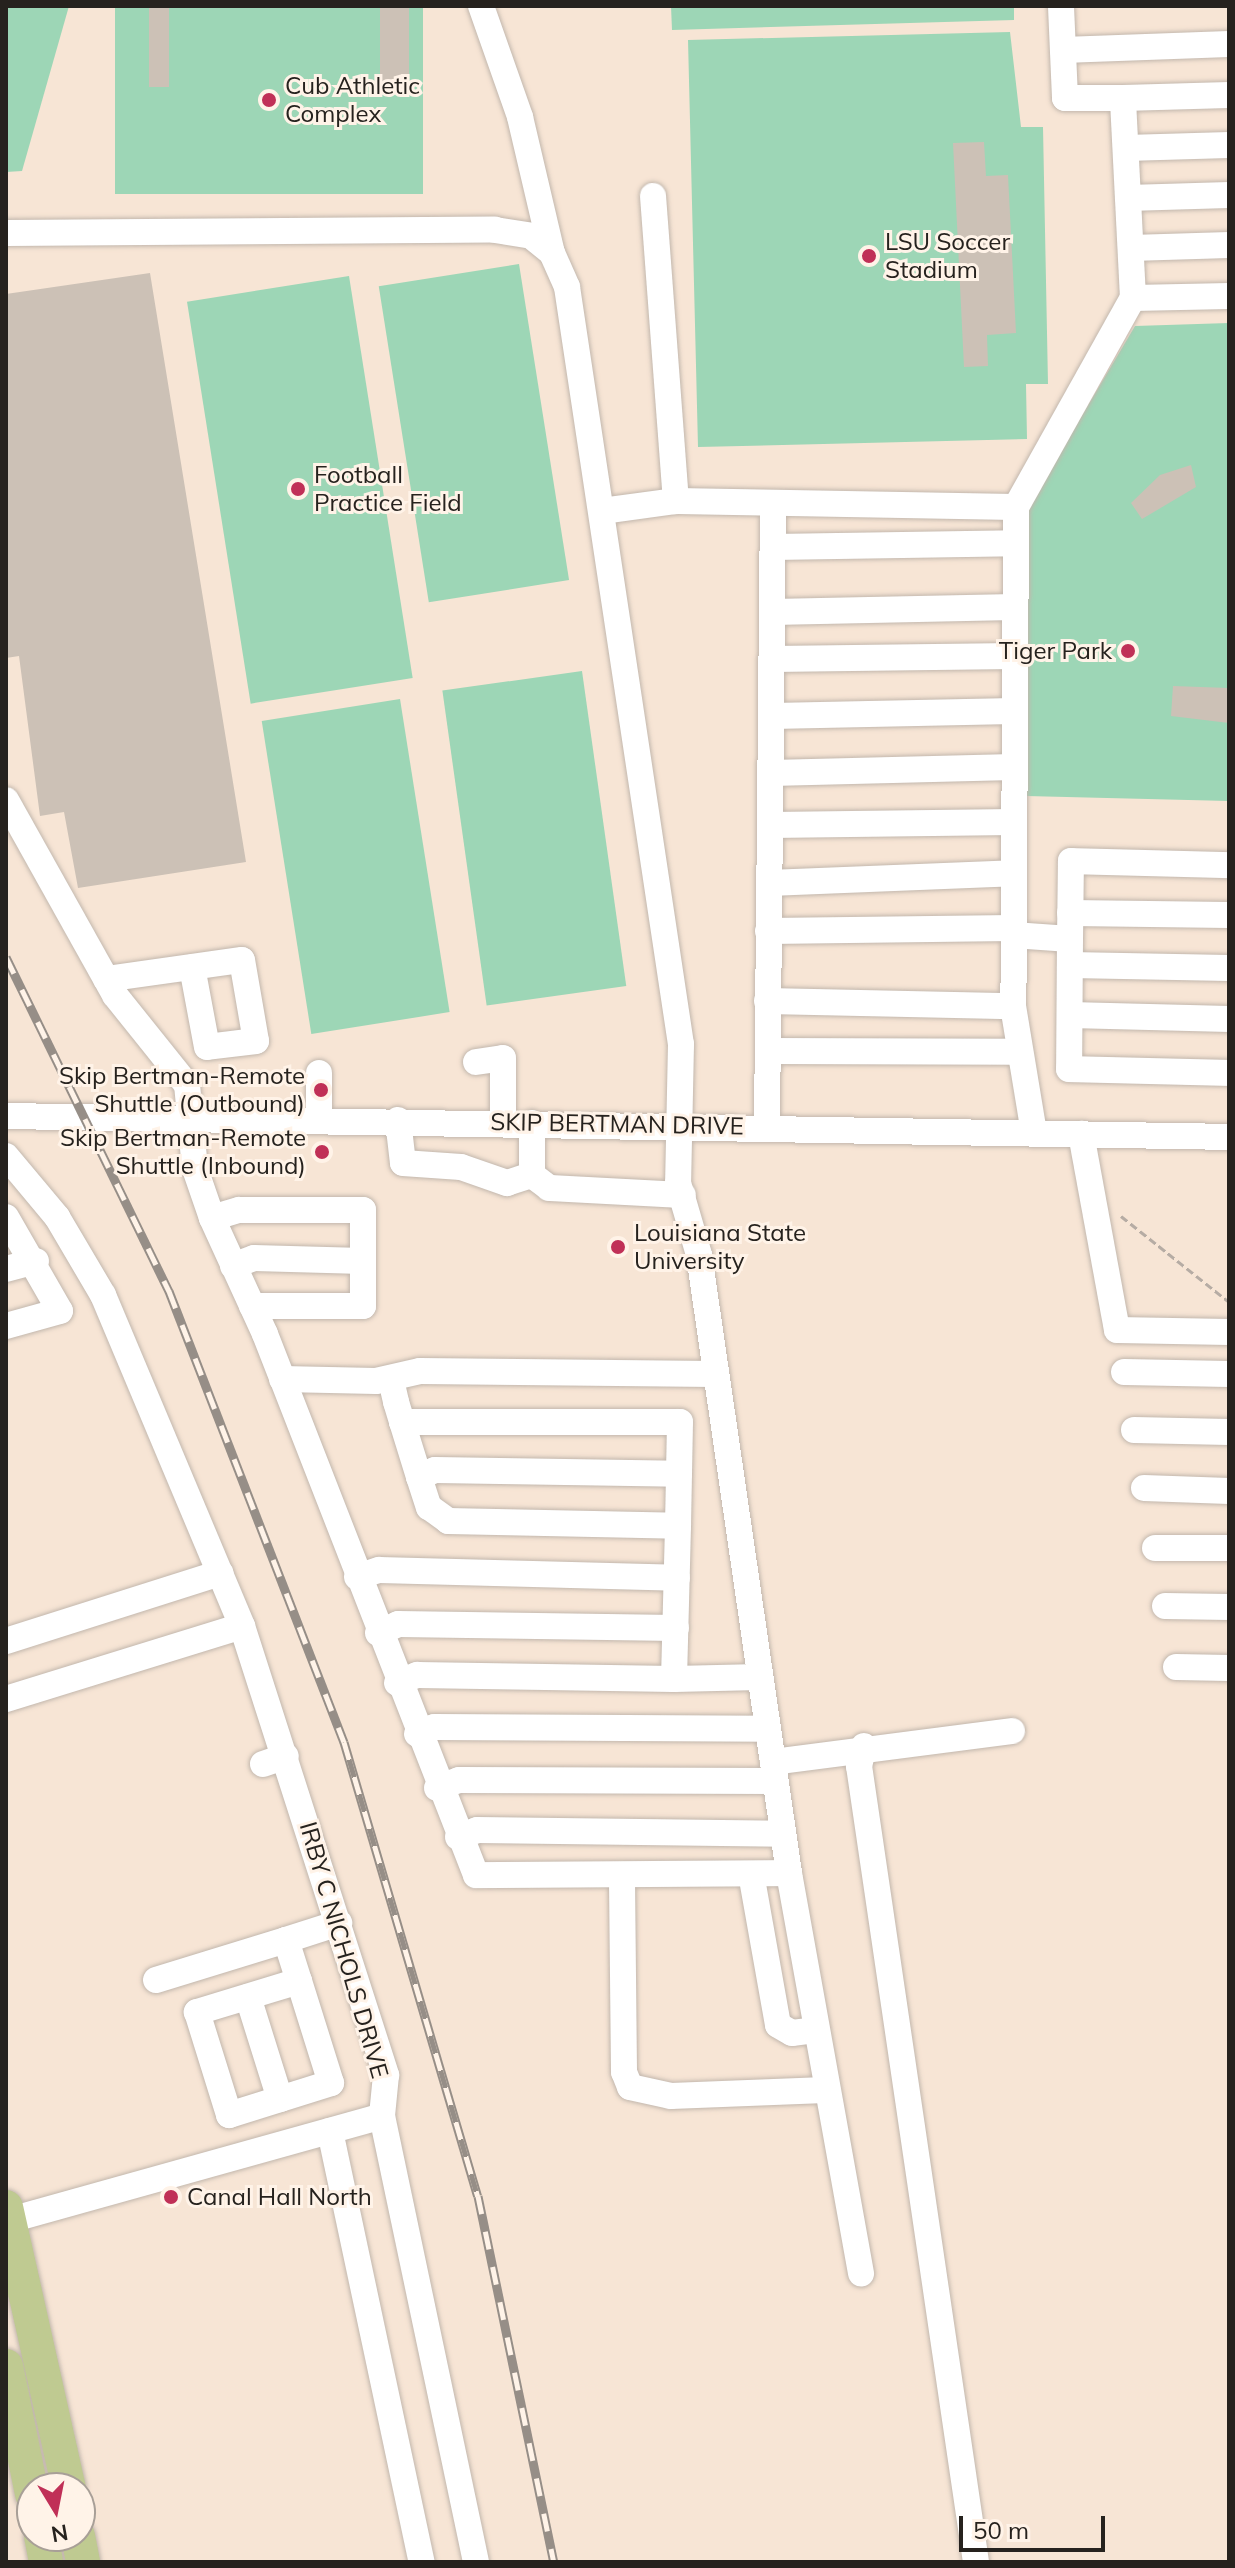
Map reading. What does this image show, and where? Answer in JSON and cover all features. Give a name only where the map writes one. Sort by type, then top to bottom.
[{"type":"main road","points":[[7,2216],[65,2472]]},
{"type":"main road","points":[[6,2366],[28,2472]]},
{"type":"street","points":[[481,6],[520,117],[552,253],[567,287],[681,1044],[683,1195],[699,1255],[789,1873],[825,2090],[861,2274]]},
{"type":"street","points":[[1061,6],[1065,98],[1229,95]]},
{"type":"street","points":[[1063,50],[1229,44]]},
{"type":"street","points":[[1034,1133],[1018,1052],[1013,1006],[1016,507],[1133,298],[1123,98]]},
{"type":"street","points":[[1126,148],[1229,145]]},
{"type":"street","points":[[1128,198],[1229,195]]},
{"type":"street","points":[[653,196],[676,501]]},
{"type":"street","points":[[6,233],[495,230],[531,236],[552,253]]},
{"type":"street","points":[[1131,248],[1229,245]]},
{"type":"street","points":[[1133,298],[1229,296]]},
{"type":"street","points":[[602,511],[676,501],[773,507],[1016,507]]},
{"type":"street","points":[[767,1127],[773,507]]},
{"type":"street","points":[[773,547],[1015,543]]},
{"type":"street","points":[[772,612],[1015,607]]},
{"type":"street","points":[[772,659],[1015,656]]},
{"type":"street","points":[[772,716],[1014,711]]},
{"type":"street","points":[[771,773],[1014,767]]},
{"type":"street","points":[[6,800],[106,979],[187,1085],[188,1115],[212,1218],[282,1379],[437,1788],[476,1875],[622,1880],[752,1879],[789,1873]]},
{"type":"street","points":[[770,825],[1014,822]]},
{"type":"street","points":[[1229,865],[1071,861],[1069,1069],[1229,1073]]},
{"type":"street","points":[[769,883],[1013,873]]},
{"type":"street","points":[[1070,939],[1229,915]]},
{"type":"street","points":[[768,931],[1013,932],[1070,939],[1229,968]]},
{"type":"street","points":[[106,979],[192,967]]},
{"type":"street","points":[[767,1001],[1013,1006]]},
{"type":"street","points":[[1070,1015],[1229,1019]]},
{"type":"street","points":[[768,1051],[1018,1052]]},
{"type":"street","points":[[476,1062],[503,1058],[503,1122]]},
{"type":"street","points":[[319,1073],[319,1118]]},
{"type":"street","name":"SKIP BERTMAN DRIVE","points":[[6,1116],[188,1115],[1229,1137]]},
{"type":"street","points":[[398,1120],[403,1163],[461,1167],[507,1183],[532,1175],[566,1194],[683,1195]]},
{"type":"street","points":[[532,1123],[532,1175]]},
{"type":"street","points":[[1081,1134],[1117,1330],[1229,1332]]},
{"type":"street","name":"IRBY C NICHOLS DRIVE","points":[[6,1156],[57,1217],[103,1295],[242,1626],[274,1760],[339,1923],[386,2075],[382,2116],[476,2562]]},
{"type":"street","points":[[212,1218],[239,1210],[363,1210],[363,1306],[252,1306]]},
{"type":"street","points":[[6,1217],[36,1261],[60,1311]]},
{"type":"street","points":[[233,1266],[254,1258],[363,1261]]},
{"type":"street","points":[[6,1269],[36,1261]]},
{"type":"street","points":[[6,1326],[103,1295]]},
{"type":"street","points":[[282,1379],[391,1380],[420,1371],[714,1374]]},
{"type":"street","points":[[1124,1372],[1229,1374]]},
{"type":"street","points":[[391,1380],[429,1507],[448,1521],[678,1526]]},
{"type":"street","points":[[402,1422],[680,1422],[674,1679]]},
{"type":"street","points":[[1134,1430],[1229,1432]]},
{"type":"street","points":[[419,1477],[435,1470],[679,1474]]},
{"type":"street","points":[[1144,1488],[1229,1491]]},
{"type":"street","points":[[1155,1548],[1229,1548]]},
{"type":"street","points":[[357,1577],[379,1570],[677,1578]]},
{"type":"street","points":[[6,1641],[221,1573]]},
{"type":"street","points":[[1165,1606],[1229,1607]]},
{"type":"street","points":[[378,1633],[398,1624],[676,1628]]},
{"type":"street","points":[[6,1699],[242,1626]]},
{"type":"street","points":[[1176,1667],[1229,1668]]},
{"type":"street","points":[[397,1683],[417,1675],[674,1679],[760,1677]]},
{"type":"street","points":[[417,1734],[434,1727],[768,1729]]},
{"type":"street","points":[[437,1788],[459,1780],[774,1771],[799,1758],[857,1748],[1012,1731]]},
{"type":"street","points":[[857,1748],[976,2562]]},
{"type":"street","points":[[458,1837],[477,1830],[783,1834]]},
{"type":"street","points":[[752,1879],[778,2025],[792,2033],[815,2030]]},
{"type":"street","points":[[622,1880],[624,2072],[630,2087],[671,2096],[825,2090]]},
{"type":"street","points":[[156,1980],[339,1923]]},
{"type":"street","points":[[286,1940],[299,1981],[331,2083],[229,2115],[197,2012],[299,1981]]},
{"type":"street","points":[[248,1997],[280,2099]]},
{"type":"street","points":[[7,2216],[382,2116]]},
{"type":"street","points":[[330,2131],[422,2562]]},
{"type":"path","points":[[1115,1211],[1229,1302]]},
{"type":"shaded area","name":"Louisiana State University","points":[[6,6],[1229,6],[1229,2562],[6,2562]]},
{"type":"green space","points":[[6,6],[69,6],[22,171],[6,172]]},
{"type":"green space","name":"Cub Athletic Complex","points":[[115,6],[423,6],[423,194],[115,194]]},
{"type":"green space","points":[[671,6],[1014,6],[1014,20],[672,30]]},
{"type":"green space","name":"LSU Soccer Stadium","points":[[1010,32],[1021,127],[1043,127],[1048,384],[1026,384],[1027,439],[698,447],[688,40]]},
{"type":"green space","name":"Football Practice Field","points":[[519,264],[569,580],[429,602],[379,286]]},
{"type":"green space","name":"Football Practice Field","points":[[349,276],[413,678],[251,704],[187,302]]},
{"type":"green space","name":"Tiger Park","points":[[1229,323],[1229,801],[1026,796],[1029,505],[1135,326]]},
{"type":"green space","points":[[582,671],[626,986],[487,1006],[442,691]]},
{"type":"green space","points":[[400,699],[450,1012],[311,1034],[262,721]]},
{"type":"building","points":[[149,6],[169,6],[169,87],[149,87]]},
{"type":"building","points":[[380,6],[409,6],[409,89],[380,89]]},
{"type":"building","points":[[984,142],[986,176],[1008,175],[1016,333],[987,335],[988,366],[964,367],[953,143]]},
{"type":"building","points":[[150,273],[246,862],[78,888],[64,812],[40,816],[19,656],[6,658],[6,294]]},
{"type":"building","points":[[1191,465],[1196,487],[1142,519],[1131,503],[1160,475]]},
{"type":"building","points":[[1173,686],[1229,688],[1229,723],[1171,716]]},
{"type":"railway","points":[[6,957],[169,1291],[344,1742],[478,2196],[554,2562]]},
{"type":"place","name":"Cub Athletic Complex","points":[[269,100]]},
{"type":"place","name":"LSU Soccer Stadium","points":[[869,256]]},
{"type":"place","name":"Football Practice Field","points":[[298,489]]},
{"type":"place","name":"Tiger Park","points":[[1128,651]]},
{"type":"place","name":"Skip Bertman-Remote Shuttle (Outbound)","points":[[321,1090]]},
{"type":"place","name":"Skip Bertman-Remote Shuttle (Inbound)","points":[[322,1152]]},
{"type":"place","name":"Louisiana State University","points":[[618,1247]]},
{"type":"place","name":"Canal Hall North","points":[[171,2197]]}]
